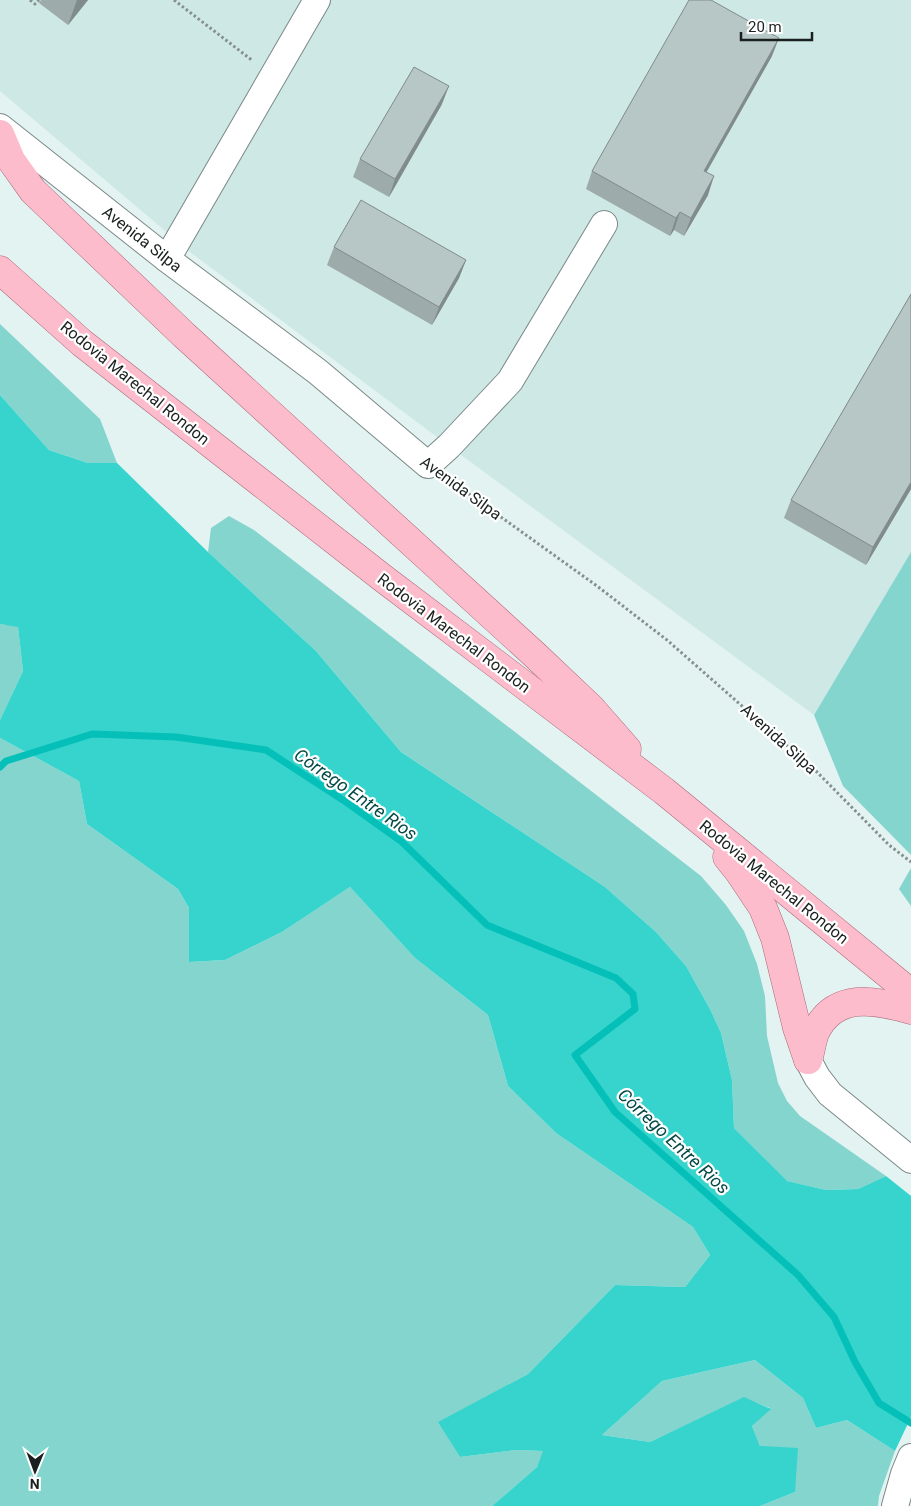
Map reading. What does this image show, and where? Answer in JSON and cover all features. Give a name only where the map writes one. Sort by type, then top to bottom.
[{"type":"main road","points":[[0,134],[11,160],[33,191],[184,335],[542,661],[591,708],[664,791]]},
{"type":"main road","name":"Rodovia Marechal Rondon","points":[[0,270],[82,343],[384,579],[664,791],[911,994]]},
{"type":"main road","points":[[690,812],[739,872],[763,908],[774,938],[797,1028],[808,1060]]},
{"type":"main road","points":[[808,1060],[815,1034],[821,1023],[831,1013],[846,1003],[861,1001],[885,1003],[911,1010]]},
{"type":"street","points":[[167,260],[317,0]]},
{"type":"street","name":"Avenida Silpa","points":[[0,127],[167,260],[318,372],[428,464]]},
{"type":"street","points":[[428,464],[449,446],[510,381],[604,224]]},
{"type":"street","points":[[808,1060],[817,1077],[830,1094],[911,1160]]},
{"type":"street","points":[[895,1506],[911,1457]]},
{"type":"path","points":[[30,0],[35,4],[39,0]]},
{"type":"path","points":[[174,0],[273,77]]},
{"type":"path","name":"Avenida Silpa","points":[[428,464],[597,586],[667,640],[817,772],[889,845],[911,862]]},
{"type":"shaded area","points":[[0,0],[911,0],[911,552],[814,715],[190,252],[0,91]]},
{"type":"shaded area","points":[[0,324],[100,419],[117,463],[88,463],[49,450],[0,395]]},
{"type":"shaded area","points":[[0,395],[49,450],[88,463],[117,463],[208,552],[316,651],[401,752],[605,887],[656,932],[686,966],[721,1033],[732,1080],[734,1128],[787,1181],[826,1190],[858,1189],[886,1176],[911,1196],[911,1417],[895,1451],[847,1420],[816,1428],[803,1398],[755,1360],[662,1381],[602,1435],[650,1442],[744,1397],[771,1409],[752,1426],[760,1446],[798,1448],[795,1492],[760,1506],[492,1506],[537,1467],[543,1451],[516,1450],[460,1457],[438,1422],[528,1374],[615,1285],[685,1287],[710,1255],[693,1227],[556,1133],[508,1086],[488,1015],[415,958],[350,887],[282,932],[225,960],[189,962],[189,908],[178,889],[87,824],[79,781],[0,738],[0,720],[23,671],[18,627],[0,624]]},
{"type":"shaded area","points":[[229,516],[254,530],[701,876],[726,905],[744,931],[757,964],[765,996],[767,1036],[778,1083],[787,1101],[800,1116],[886,1176],[858,1189],[826,1190],[786,1181],[734,1128],[732,1080],[721,1033],[686,966],[656,932],[605,887],[401,752],[316,651],[208,552],[211,528]]},
{"type":"shaded area","points":[[911,552],[911,855],[843,786],[814,715]]},
{"type":"shaded area","points":[[0,624],[18,626],[23,671],[0,720]]},
{"type":"shaded area","points":[[0,738],[79,781],[87,824],[178,889],[189,908],[189,962],[225,960],[282,932],[350,887],[415,958],[488,1015],[508,1086],[556,1133],[693,1227],[710,1255],[685,1287],[615,1285],[528,1374],[439,1422],[460,1457],[516,1450],[544,1451],[537,1467],[492,1506],[0,1506]]},
{"type":"shaded area","points":[[911,868],[911,906],[899,889]]},
{"type":"shaded area","points":[[755,1360],[803,1398],[816,1428],[847,1420],[895,1451],[879,1496],[878,1506],[760,1506],[795,1492],[760,1446],[752,1426],[770,1408],[744,1398],[650,1442],[602,1435],[662,1381]]},
{"type":"building","points":[[689,0],[711,0],[779,38],[704,171],[714,176],[691,218],[680,212],[676,218],[592,171]]},
{"type":"building","points":[[414,67],[449,86],[395,179],[360,159]]},
{"type":"building","points":[[361,200],[466,260],[439,307],[334,247]]},
{"type":"building","points":[[911,294],[911,482],[873,547],[791,500]]},
{"type":"waterway","name":"Córrego Entre Rios","points":[[0,767],[6,761],[92,734],[176,737],[266,750],[343,800],[402,842],[487,925],[616,978],[633,994],[635,1009],[575,1055],[615,1112],[798,1275],[834,1317],[855,1362],[879,1403],[911,1423]]}]
